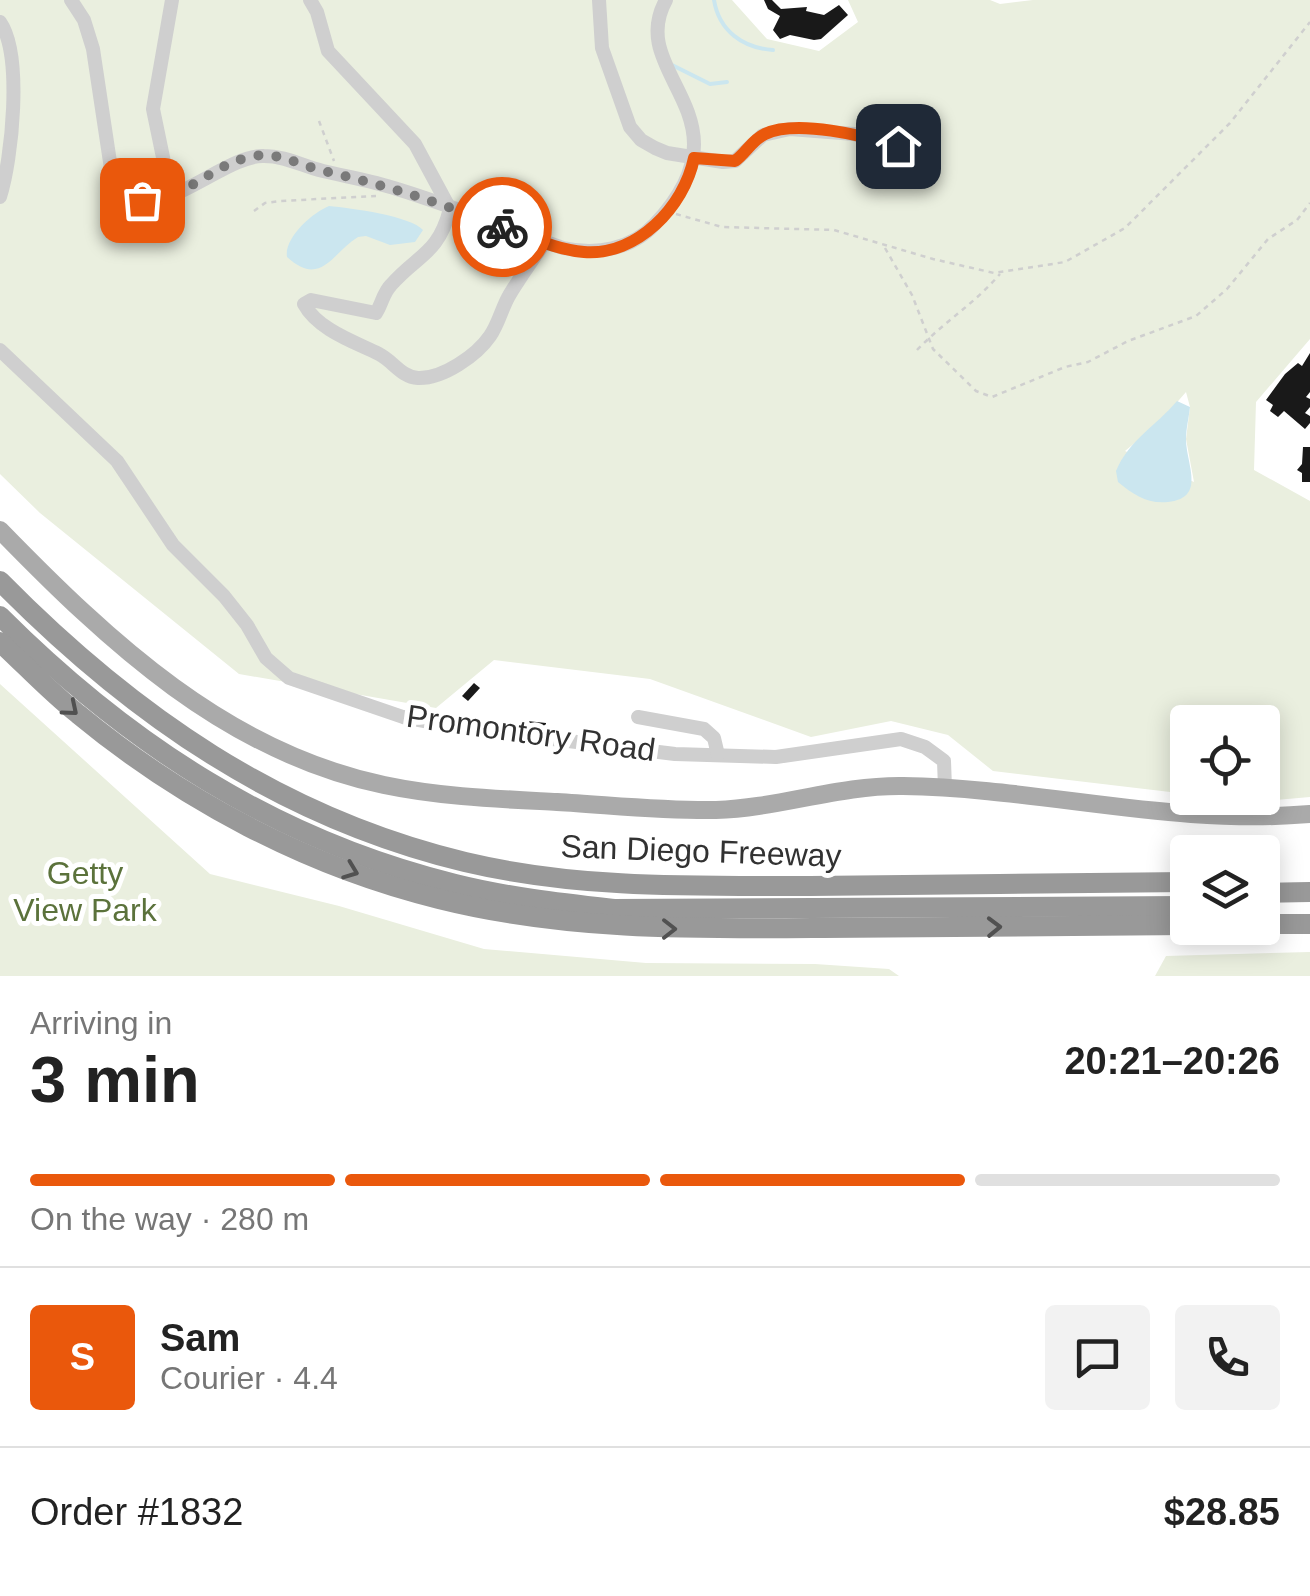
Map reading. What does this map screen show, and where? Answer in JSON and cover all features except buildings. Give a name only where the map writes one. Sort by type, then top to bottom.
[{"type":"highway","name":"San Diego Freeway","points":[[0,581],[93,670],[156,720],[222,763],[335,819],[462,861],[554,878],[648,886],[1170,882]]},
{"type":"highway","points":[[0,598],[98,692],[234,785],[344,836],[448,869],[578,893],[660,898],[1170,894]]},
{"type":"highway","points":[[0,616],[68,682],[185,769],[253,808],[338,846],[456,884],[548,902],[614,909],[1170,906]]},
{"type":"highway","points":[[0,642],[76,713],[184,790],[312,856],[437,899],[536,919],[631,929],[1170,925]]},
{"type":"highway","points":[[1280,881],[1310,881]]},
{"type":"highway","points":[[1280,893],[1310,892]]},
{"type":"highway","points":[[1280,905],[1310,905]]},
{"type":"highway","points":[[1280,924],[1310,924]]},
{"type":"main road","points":[[0,530],[98,628],[164,682],[266,744],[356,778],[468,796],[713,810],[761,806],[853,788],[907,786],[1179,814],[1310,814]]},
{"type":"street","points":[[70,0],[84,20],[93,49],[100,117],[113,182],[132,199],[171,196],[253,156],[281,157],[402,190],[583,252],[610,249],[642,236],[683,190],[694,158],[692,121],[686,100],[658,43],[656,20],[666,0]]},
{"type":"street","points":[[171,196],[153,108],[172,0]]},
{"type":"street","points":[[310,0],[328,51],[415,144],[450,208],[430,252],[389,286],[376,313],[311,300],[306,301],[305,307],[328,330],[348,337],[361,349],[379,354],[410,376],[436,375],[488,340],[508,296],[545,242]]},
{"type":"street","points":[[599,0],[602,48],[634,133],[667,153],[735,161],[763,135],[790,129],[854,134],[919,153]]},
{"type":"street","points":[[0,22],[8,36],[12,77],[8,162],[0,196]]},
{"type":"street","name":"Promontory Road","points":[[0,350],[117,461],[174,545],[224,596],[248,625],[266,658],[289,678],[427,723],[662,752],[776,756],[901,739],[925,747],[944,761],[945,788]]},
{"type":"street","points":[[638,717],[704,730],[714,738],[718,755]]},
{"type":"path","points":[[665,213],[682,214],[722,227],[834,230],[948,263],[1002,272],[1066,262],[1124,228],[1230,123],[1310,22]]},
{"type":"path","points":[[319,120],[332,152],[334,172]]},
{"type":"path","points":[[254,211],[265,203],[374,196],[402,190]]},
{"type":"path","points":[[884,246],[912,295],[933,350],[976,391],[992,397],[1064,367],[1099,358],[1128,340],[1196,316],[1228,289],[1268,239],[1297,220],[1310,203]]},
{"type":"path","points":[[918,350],[938,328],[966,310],[1002,272]]},
{"type":"green space","points":[[0,0],[732,0],[767,39],[819,51],[858,22],[848,0],[990,0],[1000,4],[1033,0],[1310,0],[1310,339],[1256,402],[1254,470],[1310,501],[1310,797],[1280,800],[1280,705],[1170,705],[1170,792],[993,771],[948,735],[891,721],[811,737],[650,679],[494,660],[436,708],[239,674],[40,513],[0,474]],"holes":[[[1186,392],[1190,407],[1186,439],[1194,482],[1125,451],[1159,423]]]},
{"type":"green space","name":"Getty View Park","points":[[0,684],[210,874],[339,906],[484,949],[646,963],[815,964],[889,969],[899,976],[0,976]]},
{"type":"green space","points":[[1310,952],[1310,976],[1155,976],[1166,956]]},
{"type":"water","points":[[329,206],[394,217],[423,230],[415,242],[390,245],[358,237],[318,269],[299,266],[287,257],[294,234]]},
{"type":"water","points":[[1177,401],[1190,407],[1186,439],[1191,487],[1180,499],[1147,500],[1118,482],[1116,471],[1135,442]]},
{"type":"waterway","points":[[714,0],[721,21],[734,36],[752,46],[773,50]]},
{"type":"waterway","points":[[672,65],[710,84],[727,82]]},
{"type":"way so far","points":[[142,200],[181,193],[244,158],[281,157],[402,190],[502,227]]},
{"type":"route","points":[[502,227],[563,248],[599,252],[627,244],[651,229],[683,190],[694,158],[735,161],[763,135],[790,129],[854,134],[898,146]]}]
